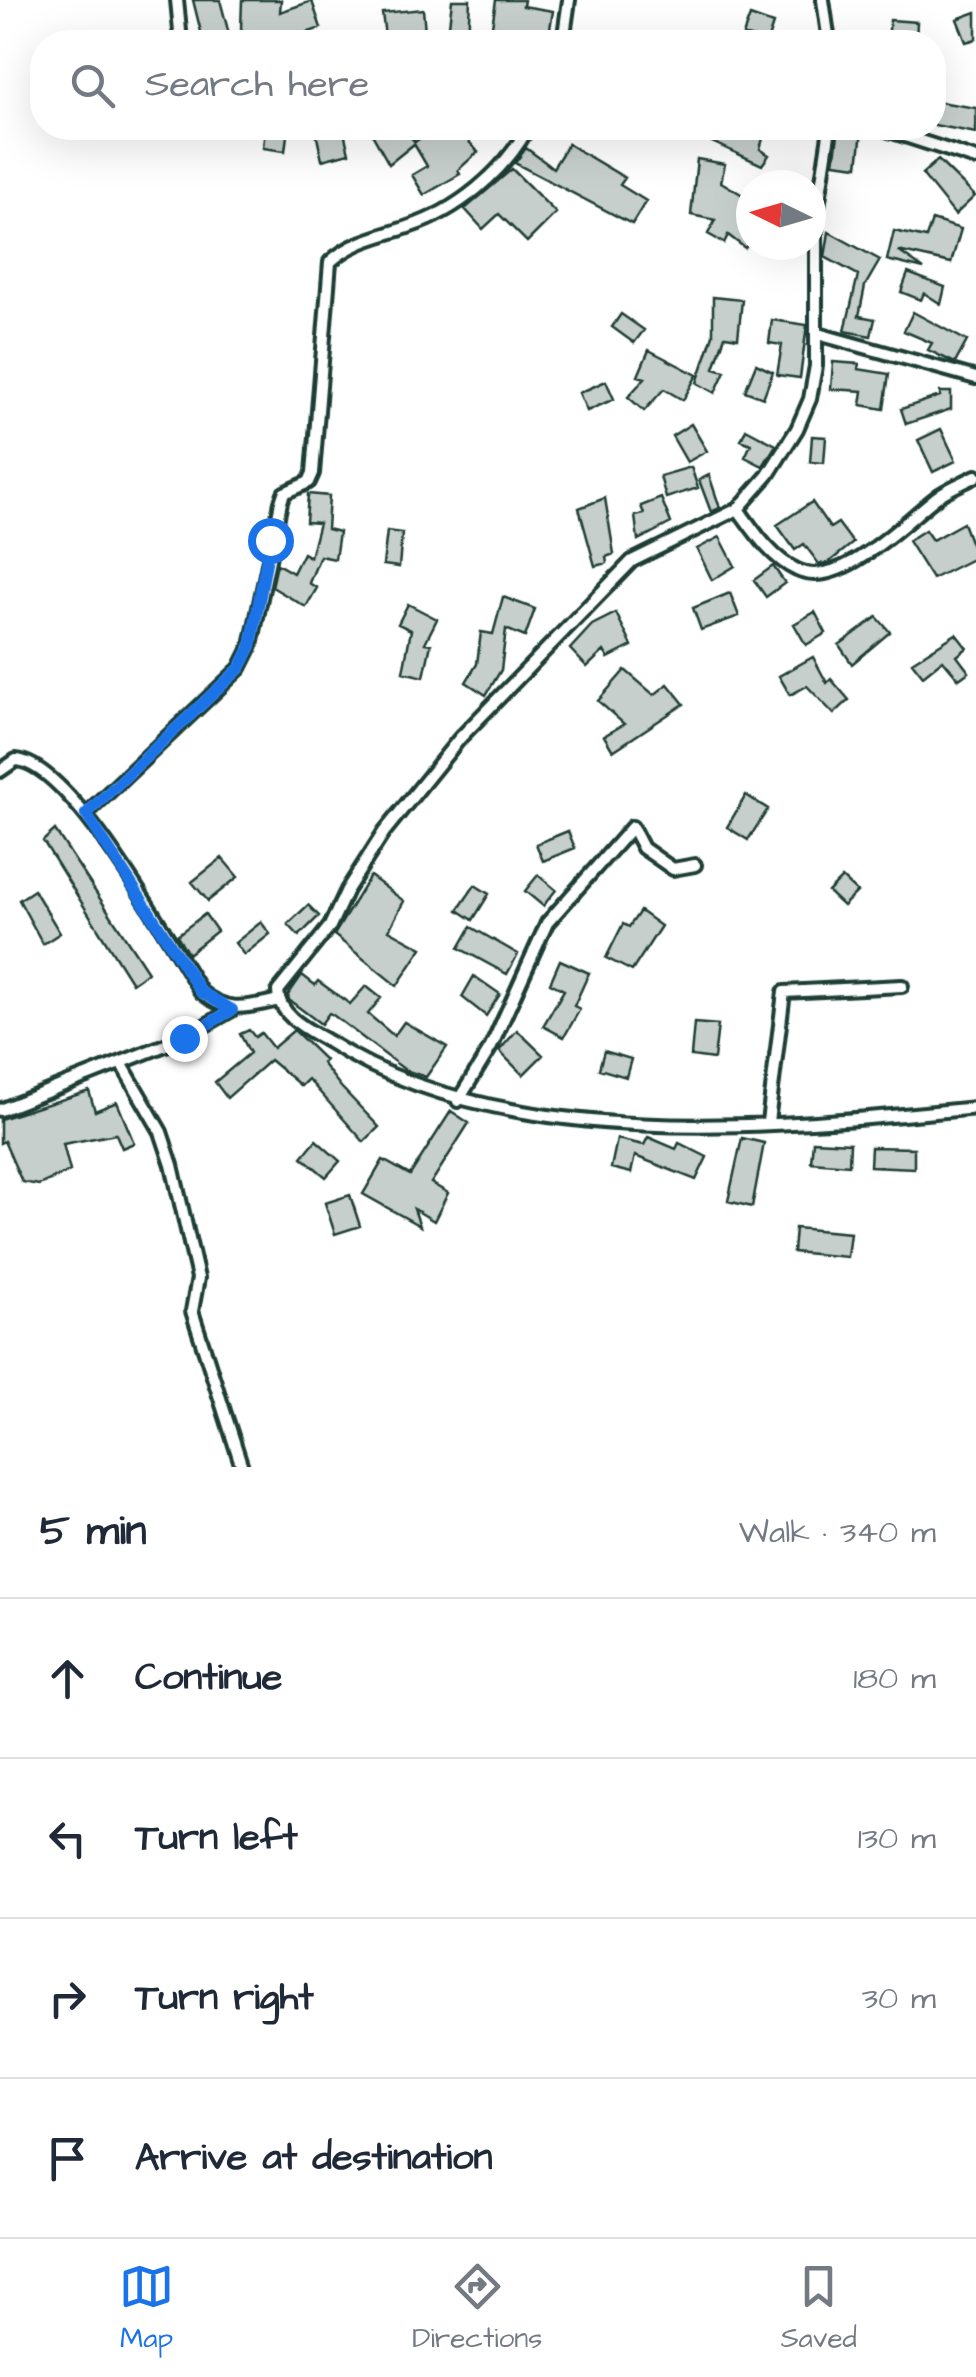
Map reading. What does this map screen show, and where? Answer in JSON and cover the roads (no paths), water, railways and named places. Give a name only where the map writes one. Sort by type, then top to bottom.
[{"type":"street","points":[[176,0],[180,30]]},
{"type":"street","points":[[565,30],[569,0]]},
{"type":"street","points":[[823,0],[827,30]]},
{"type":"street","points":[[86,814],[228,682],[251,646],[280,502],[284,493],[309,482],[313,474],[330,262],[347,246],[413,226],[462,201],[500,166],[519,140]]},
{"type":"street","points":[[278,1000],[282,986],[332,922],[344,895],[384,832],[460,738],[632,562],[738,509],[768,475],[797,429],[810,399],[818,334],[816,220],[828,140]]},
{"type":"street","points":[[917,140],[976,159]]},
{"type":"street","points":[[818,334],[976,378]]},
{"type":"street","points":[[738,509],[766,546],[794,569],[809,575],[834,570],[870,550],[911,523],[940,495],[976,476]]},
{"type":"street","points":[[0,771],[16,760],[39,765],[86,814],[201,992],[232,1010]]},
{"type":"street","points":[[458,1101],[492,1046],[547,922],[632,827],[643,848],[673,868],[695,865]]},
{"type":"street","points":[[768,1122],[784,992],[902,986]]},
{"type":"street","points":[[0,1110],[184,1038],[232,1010],[278,1000]]},
{"type":"street","points":[[278,1000],[289,1015],[343,1051],[404,1082],[495,1110],[622,1122],[810,1124],[976,1108]]},
{"type":"street","points":[[121,1063],[161,1132],[172,1165],[198,1278],[192,1312],[242,1467]]}]
